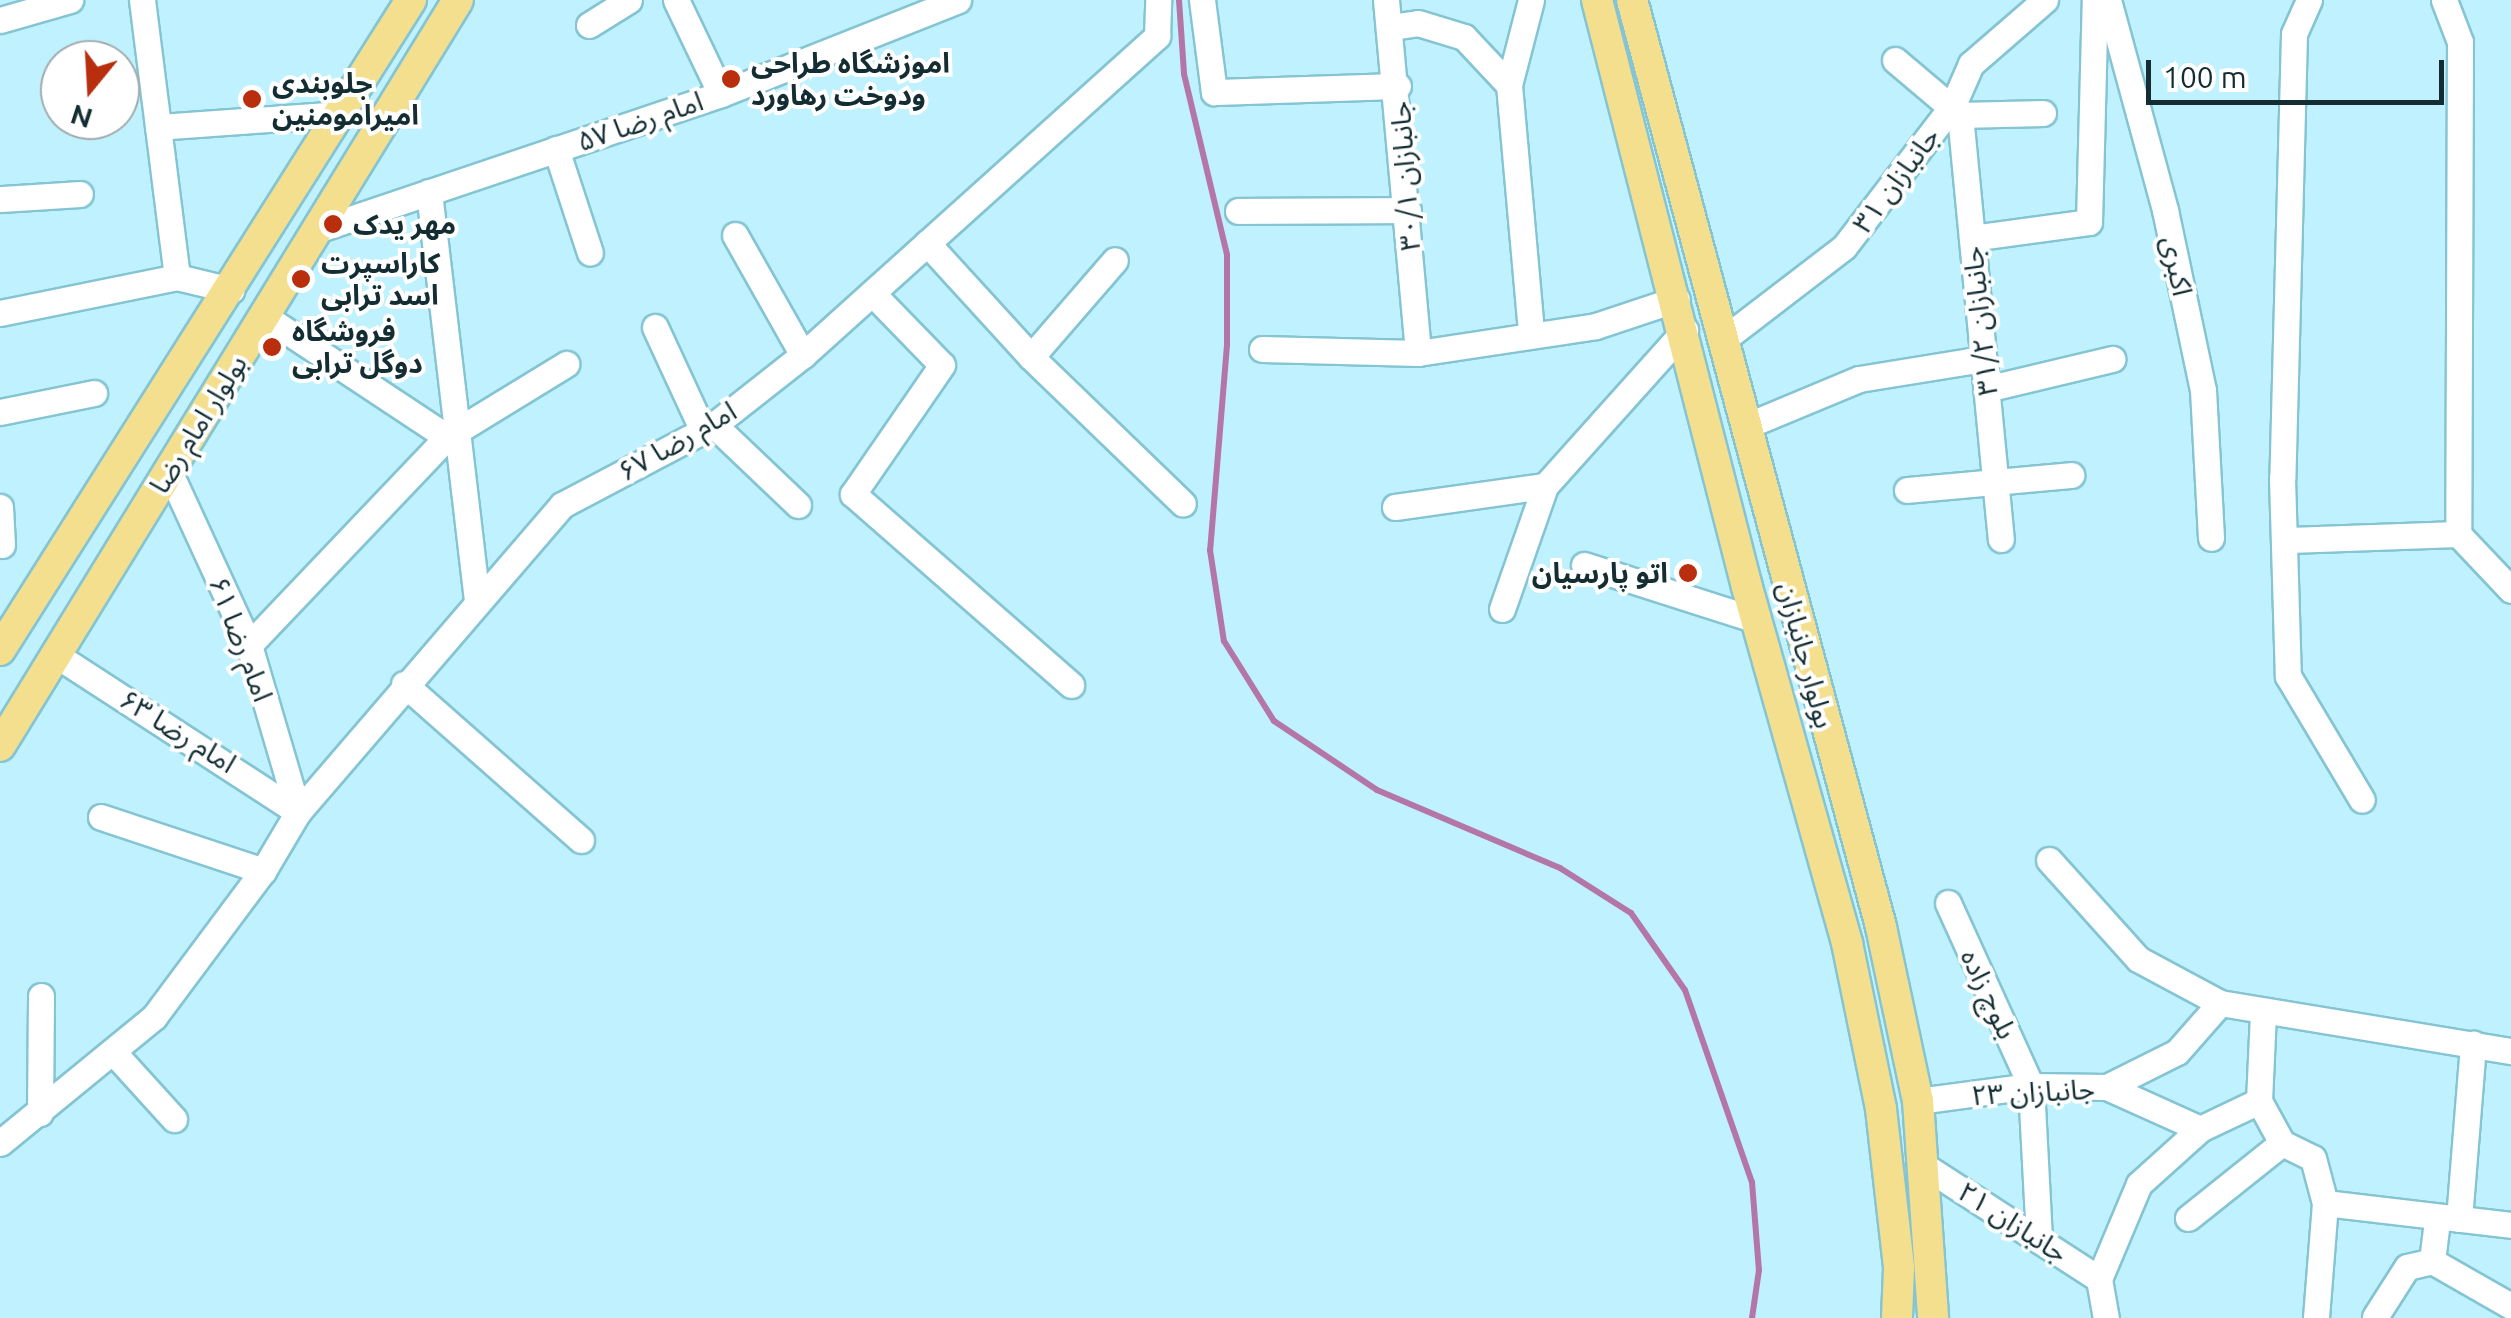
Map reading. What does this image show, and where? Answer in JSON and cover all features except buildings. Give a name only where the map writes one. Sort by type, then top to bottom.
[{"type":"main road","name":"بولوار امام رضا","points":[[0,650],[231,290],[410,0]]},
{"type":"main road","name":"بولوار امام رضا","points":[[0,746],[458,0]]},
{"type":"main road","name":"بولوار جانبازان","points":[[1597,0],[1685,330],[1747,587],[1846,943],[1881,1108],[1899,1268],[1897,1318]]},
{"type":"main road","name":"بولوار جانبازان","points":[[1632,0],[1881,926],[1918,1101],[1926,1167],[1933,1318]]},
{"type":"main road","points":[[1747,587],[1784,575]]},
{"type":"street","points":[[7,13],[70,0]]},
{"type":"street","points":[[142,0],[177,277]]},
{"type":"street","points":[[589,25],[629,0]]},
{"type":"street","points":[[676,0],[720,94]]},
{"type":"street","name":"امام رضا ۵۷","points":[[317,230],[720,94],[958,0]]},
{"type":"street","name":"امام رضا ۶۷","points":[[40,1113],[115,1054],[154,1017],[263,871],[298,812],[404,684],[562,505],[708,428],[803,355],[1157,36],[1158,0]]},
{"type":"street","points":[[1202,0],[1214,92],[1398,86]]},
{"type":"street","name":"جانبازان ۳۰/۱","points":[[1386,0],[1398,86],[1418,353]]},
{"type":"street","points":[[1530,0],[1509,85],[1531,332]]},
{"type":"street","name":"جانبازان ۳۱","points":[[1724,339],[1844,248],[1956,110],[1971,64],[2045,0]]},
{"type":"street","points":[[1972,238],[2089,222],[2096,0]]},
{"type":"street","name":"اکبری","points":[[2108,0],[2165,210],[2203,390],[2211,538]]},
{"type":"street","points":[[2308,0],[2294,34],[2282,478],[2289,540],[2288,676],[2362,800]]},
{"type":"street","points":[[2444,0],[2460,42],[2458,534],[2511,590]]},
{"type":"street","points":[[1391,27],[1418,23],[1464,37],[1509,85]]},
{"type":"street","points":[[1895,60],[1956,110],[2043,113]]},
{"type":"street","name":"جانبازان ۳۱/۲","points":[[1956,110],[2001,539]]},
{"type":"street","points":[[158,128],[340,114]]},
{"type":"street","points":[[556,150],[590,252]]},
{"type":"street","points":[[429,192],[454,433],[477,601]]},
{"type":"street","points":[[0,199],[80,194]]},
{"type":"street","points":[[1238,212],[1408,210]]},
{"type":"street","points":[[734,235],[803,355]]},
{"type":"street","points":[[927,242],[1031,358],[1183,504]]},
{"type":"street","points":[[1031,358],[1114,260]]},
{"type":"street","points":[[0,313],[177,277],[231,290]]},
{"type":"street","points":[[872,293],[942,365],[853,494],[1071,685]]},
{"type":"street","points":[[1262,349],[1418,353],[1531,332],[1596,326],[1677,299]]},
{"type":"street","points":[[264,316],[454,433]]},
{"type":"street","points":[[654,327],[708,428],[798,504]]},
{"type":"street","points":[[1502,609],[1545,486],[1685,330]]},
{"type":"street","points":[[1746,426],[1859,379],[1984,359]]},
{"type":"street","points":[[1986,389],[2112,359]]},
{"type":"street","points":[[249,645],[454,433],[566,364]]},
{"type":"street","points":[[0,412],[94,393]]},
{"type":"street","name":"امام رضا ۶۱","points":[[169,471],[249,645],[298,812]]},
{"type":"street","points":[[1907,490],[2071,475]]},
{"type":"street","points":[[1396,507],[1545,486]]},
{"type":"street","points":[[0,507],[2,544]]},
{"type":"street","points":[[2289,540],[2458,534]]},
{"type":"street","points":[[1584,565],[1756,620]]},
{"type":"street","name":"امام رضا ۶۳","points":[[56,655],[298,812]]},
{"type":"street","points":[[404,684],[581,840]]},
{"type":"street","points":[[101,818],[263,871]]},
{"type":"street","points":[[2049,860],[2138,959],[2220,1003],[2511,1050]]},
{"type":"street","name":"بلوچ زاده","points":[[1948,903],[2031,1086]]},
{"type":"street","points":[[0,1142],[40,1113],[41,996]]},
{"type":"street","points":[[2108,1087],[2177,1052],[2220,1003]]},
{"type":"street","points":[[2263,1012],[2258,1101],[2282,1143],[2313,1158],[2326,1202],[2316,1318]]},
{"type":"street","points":[[2432,1261],[2448,1220],[2472,1044]]},
{"type":"street","points":[[115,1054],[174,1119]]},
{"type":"street","points":[[2031,1086],[2039,1238]]},
{"type":"street","name":"جانبازان ۲۳","points":[[1918,1101],[2031,1086],[2108,1087],[2200,1129]]},
{"type":"street","points":[[2106,1318],[2099,1279],[2139,1184],[2200,1129],[2258,1101]]},
{"type":"street","points":[[2188,1218],[2282,1143]]},
{"type":"street","name":"جانبازان ۲۱","points":[[1926,1167],[2099,1279]]},
{"type":"street","points":[[2326,1202],[2511,1225]]},
{"type":"street","points":[[2375,1318],[2407,1266],[2432,1261],[2511,1306]]},
{"type":"waterway","points":[[1179,0],[1184,74],[1227,255],[1227,345],[1210,550],[1224,641],[1274,721],[1377,790],[1560,868],[1631,913],[1685,990],[1752,1182],[1759,1270],[1752,1318]]},
{"type":"place","name":"اموزشگاه طراحی ودوخت رهاورد","points":[[731,79]]},
{"type":"place","name":"جلوبندی امیرامومنین","points":[[252,99]]},
{"type":"place","name":"مهر یدک","points":[[333,224]]},
{"type":"place","name":"کاراسپرت اسد ترابی","points":[[301,279]]},
{"type":"place","name":"فروشگاه دوگل ترابی","points":[[272,347]]},
{"type":"place","name":"اتو پارسیان","points":[[1688,573]]}]
